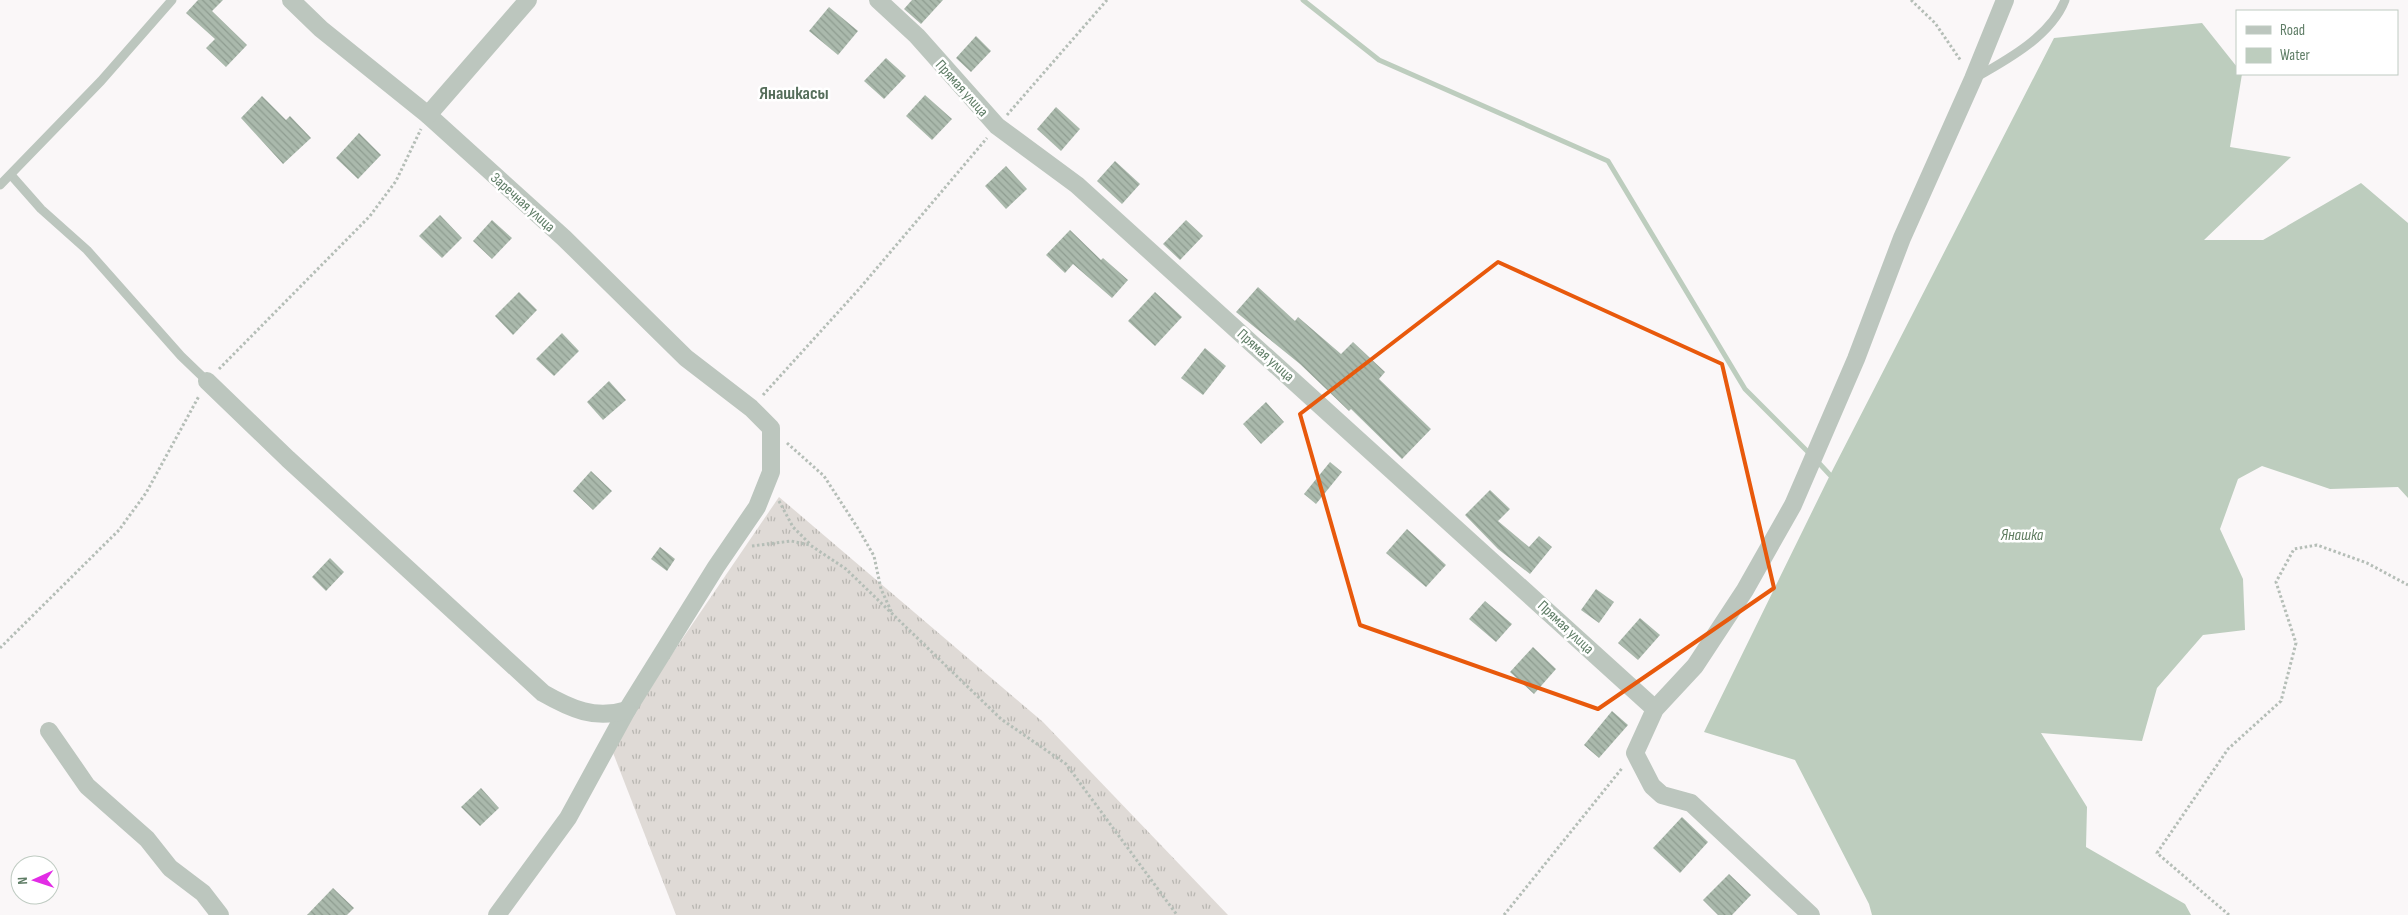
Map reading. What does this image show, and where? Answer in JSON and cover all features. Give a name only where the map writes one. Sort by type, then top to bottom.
[{"type":"street","name":"Заречная улица","points":[[291,0],[321,29],[428,115],[564,238],[686,358],[751,408],[771,428]]},
{"type":"street","points":[[428,115],[528,0]]},
{"type":"street","name":"Прямая улица","points":[[878,0],[916,36],[996,126],[1077,185],[1656,709]]},
{"type":"street","points":[[1811,915],[1691,803],[1662,794],[1652,786],[1635,753],[1656,709],[1695,666],[1745,590],[1793,505],[1856,360],[1902,238],[1973,79],[2005,0]]},
{"type":"street","points":[[207,381],[288,460],[543,693],[561,704],[594,715],[610,716],[627,710]]},
{"type":"street","points":[[497,915],[568,818],[627,710],[716,567],[757,507],[771,472],[771,428]]},
{"type":"street","points":[[49,731],[86,786],[147,839],[170,868],[203,893],[220,915]]},
{"type":"lane","points":[[0,185],[11,175],[16,166],[101,82],[172,0]]},
{"type":"lane","points":[[1973,79],[2021,51],[2061,12],[2065,0]]},
{"type":"lane","points":[[11,175],[41,209],[87,250],[181,356],[207,381]]},
{"type":"path","points":[[751,408],[860,288],[996,126],[1107,0]]},
{"type":"path","points":[[1911,0],[1935,22],[1973,79]]},
{"type":"path","points":[[0,648],[119,530],[146,493],[207,381],[370,216],[396,181],[428,115]]},
{"type":"path","points":[[771,428],[824,476],[874,556],[881,589],[894,616]]},
{"type":"path","points":[[771,472],[780,505],[793,527],[810,545],[846,569],[1001,719],[1066,764],[1177,915]]},
{"type":"path","points":[[751,546],[791,541],[810,545]]},
{"type":"path","points":[[2229,915],[2157,853],[2228,749],[2281,702],[2296,643],[2276,582],[2294,549],[2317,545],[2367,563],[2408,585]]},
{"type":"path","points":[[1504,915],[1635,753]]},
{"type":"highlighted area","points":[[1498,262],[1722,364],[1774,588],[1598,709],[1360,625],[1300,414]]},
{"type":"green space","points":[[779,497],[1043,722],[1228,915],[676,915],[610,745]]},
{"type":"water","name":"Янашка","points":[[2202,23],[2236,66],[2236,75],[2242,75],[2230,147],[2291,157],[2204,240],[2263,240],[2361,183],[2408,223],[2408,498],[2398,487],[2330,489],[2262,466],[2238,479],[2220,529],[2243,579],[2245,630],[2203,635],[2157,688],[2142,741],[2041,733],[2087,807],[2086,847],[2185,904],[2191,915],[1872,915],[1869,904],[1795,760],[1704,732],[1830,475],[2054,38]]},
{"type":"building","points":[[198,0],[223,0],[212,11],[247,45],[226,67],[206,48],[215,39],[186,13]]},
{"type":"building","points":[[912,0],[943,0],[921,24],[904,9]]},
{"type":"building","points":[[829,7],[858,31],[838,55],[809,31]]},
{"type":"building","points":[[976,36],[991,51],[971,72],[956,58]]},
{"type":"building","points":[[886,58],[906,76],[884,99],[864,81]]},
{"type":"building","points":[[925,95],[952,119],[932,140],[906,116]]},
{"type":"building","points":[[262,96],[286,120],[290,116],[311,138],[283,164],[241,118]]},
{"type":"building","points":[[1056,107],[1080,129],[1061,151],[1037,129]]},
{"type":"building","points":[[359,133],[381,155],[358,179],[336,158]]},
{"type":"building","points":[[1115,161],[1140,184],[1122,204],[1097,181]]},
{"type":"building","points":[[1006,166],[1027,189],[1006,209],[985,186]]},
{"type":"building","points":[[440,215],[462,238],[442,258],[419,236]]},
{"type":"building","points":[[492,220],[512,238],[492,259],[473,241]]},
{"type":"building","points":[[1186,220],[1203,236],[1180,260],[1163,244]]},
{"type":"building","points":[[1070,230],[1101,260],[1103,258],[1128,280],[1112,298],[1073,264],[1065,273],[1046,255]]},
{"type":"building","points":[[1258,287],[1295,321],[1298,317],[1341,354],[1353,342],[1385,372],[1379,379],[1431,429],[1402,459],[1351,409],[1349,411],[1300,364],[1236,312]]},
{"type":"building","points":[[519,292],[537,310],[513,335],[495,316]]},
{"type":"building","points":[[1155,292],[1182,317],[1155,346],[1128,321]]},
{"type":"building","points":[[562,333],[579,351],[554,376],[536,359]]},
{"type":"building","points":[[1205,348],[1226,366],[1203,395],[1181,378]]},
{"type":"building","points":[[609,381],[626,400],[603,420],[587,402]]},
{"type":"building","points":[[1266,402],[1284,422],[1261,444],[1243,424]]},
{"type":"building","points":[[1330,462],[1342,472],[1316,504],[1304,494]]},
{"type":"building","points":[[591,471],[612,491],[593,510],[573,491]]},
{"type":"building","points":[[1490,490],[1510,509],[1498,521],[1529,547],[1539,536],[1552,547],[1530,574],[1498,549],[1465,515]]},
{"type":"building","points":[[1407,529],[1446,565],[1426,587],[1386,553]]},
{"type":"building","points":[[660,547],[675,559],[667,571],[651,559]]},
{"type":"building","points":[[330,558],[344,572],[326,591],[312,577]]},
{"type":"building","points":[[1596,589],[1614,602],[1599,623],[1581,610]]},
{"type":"building","points":[[1485,601],[1512,624],[1496,642],[1469,619]]},
{"type":"building","points":[[1640,618],[1660,635],[1638,660],[1618,643]]},
{"type":"building","points":[[1533,647],[1556,669],[1534,694],[1510,672]]},
{"type":"building","points":[[1612,711],[1628,725],[1599,758],[1584,745]]},
{"type":"building","points":[[481,788],[499,808],[480,826],[461,807]]},
{"type":"building","points":[[1682,817],[1708,842],[1680,873],[1653,848]]},
{"type":"building","points":[[1729,874],[1751,895],[1732,915],[1718,915],[1703,900]]},
{"type":"building","points":[[333,888],[354,908],[347,915],[307,915]]},
{"type":"waterway","points":[[1303,0],[1379,60],[1608,161],[1745,389],[1811,455]]},
{"type":"waterway","points":[[1817,461],[1830,475]]},
{"type":"district","name":"Янашкасы","points":[[794,93]]}]
